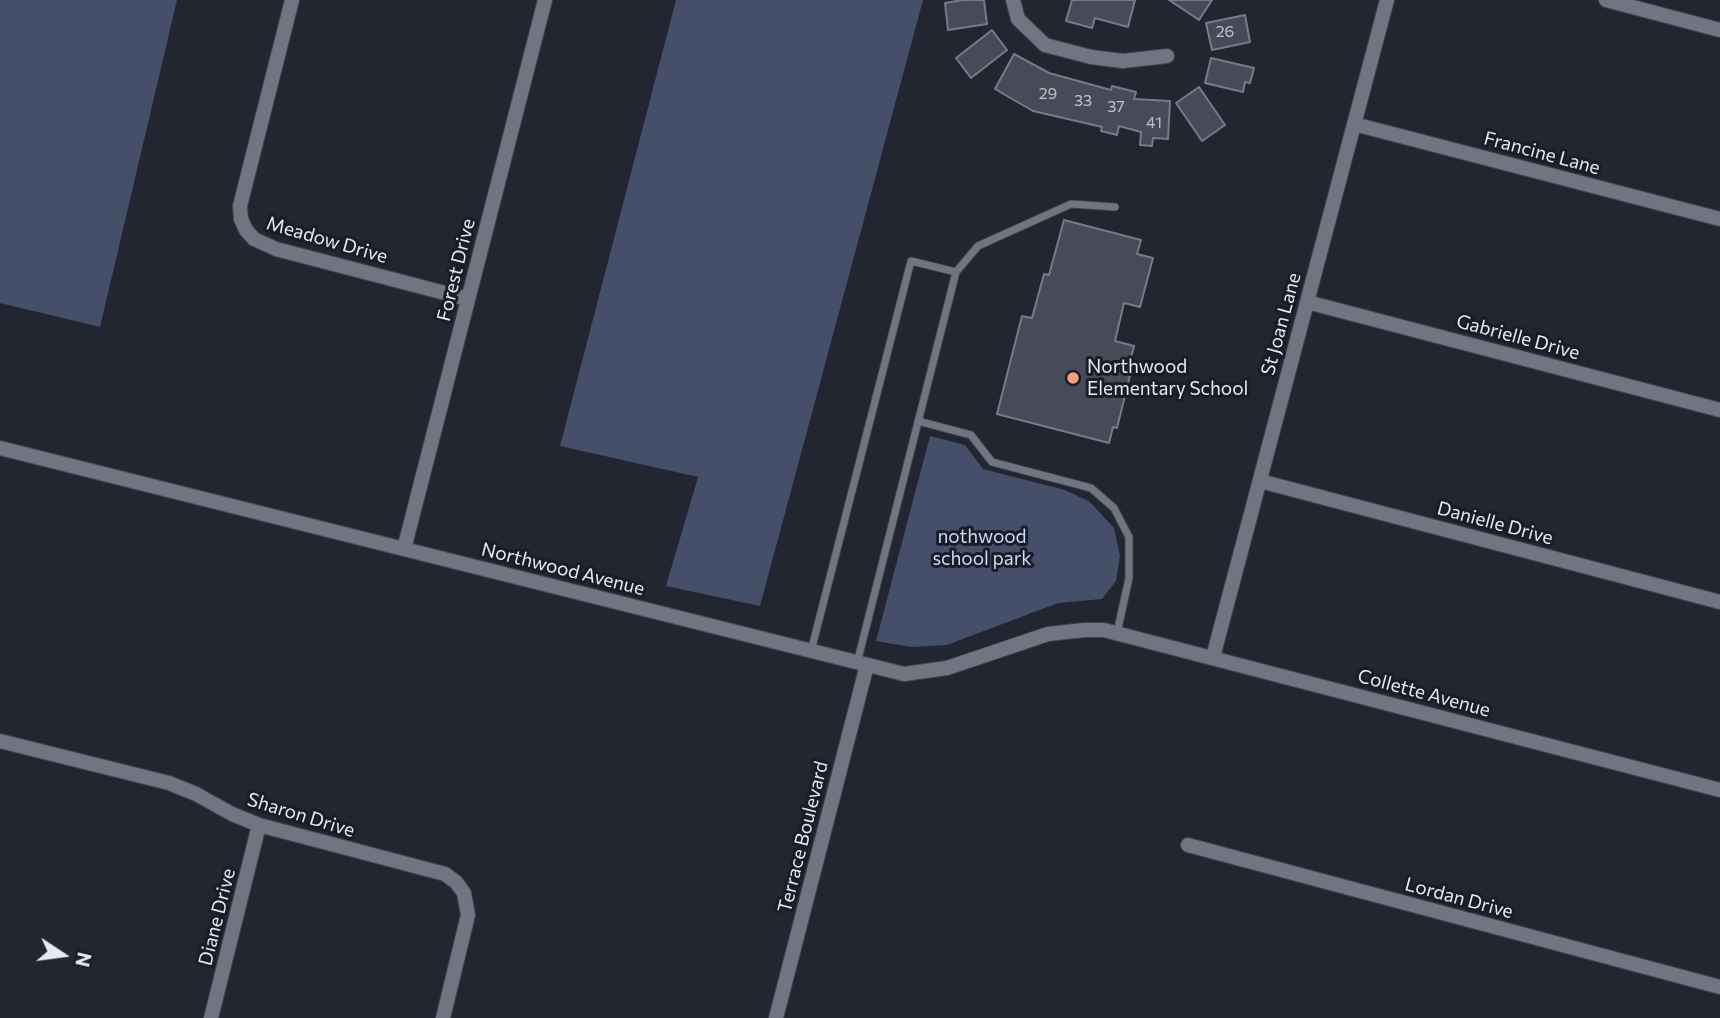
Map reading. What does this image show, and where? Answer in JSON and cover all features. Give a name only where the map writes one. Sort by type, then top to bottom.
[{"type":"street","name":"Meadow Drive","points":[[292,0],[240,206],[246,230],[254,239],[276,249],[468,299]]},
{"type":"street","name":"Forest Drive","points":[[404,549],[545,0]]},
{"type":"street","points":[[1013,0],[1018,19],[1045,45],[1091,57],[1123,61],[1167,56]]},
{"type":"street","name":"St Joan Lane","points":[[1213,657],[1387,0]]},
{"type":"street","points":[[1606,0],[1720,30]]},
{"type":"street","name":"Francine Lane","points":[[1354,124],[1720,219]]},
{"type":"street","name":"Gabrielle Drive","points":[[1307,302],[1720,410]]},
{"type":"street","name":"Northwood Avenue","points":[[0,447],[904,674],[929,673],[1048,634],[1083,630],[1117,632]]},
{"type":"street","name":"Danielle Drive","points":[[1259,481],[1720,602]]},
{"type":"street","name":"Collette Avenue","points":[[1117,632],[1720,790]]},
{"type":"street","name":"Terrace Boulevard","points":[[776,1018],[862,664]]},
{"type":"street","name":"Sharon Drive","points":[[0,741],[169,783],[259,825],[444,874],[456,882],[464,893],[468,915],[443,1018]]},
{"type":"street","name":"Diane Drive","points":[[211,1018],[259,825]]},
{"type":"street","name":"Lordan Drive","points":[[1188,845],[1720,987]]},
{"type":"lane","points":[[862,664],[918,421],[956,272],[978,246],[1071,204],[1115,207]]},
{"type":"lane","points":[[811,651],[911,261],[956,272]]},
{"type":"lane","points":[[918,421],[971,435],[992,462],[1091,488],[1114,508],[1129,537],[1129,578],[1117,632]]},
{"type":"green space","points":[[0,0],[177,0],[100,327],[0,303]]},
{"type":"green space","points":[[676,0],[923,0],[760,606],[666,586],[698,477],[560,446]]},
{"type":"green space","name":"nothwood school park","points":[[930,436],[965,445],[983,469],[1065,490],[1090,502],[1114,528],[1120,556],[1116,581],[1102,599],[1058,603],[947,645],[911,647],[876,641]]},
{"type":"building","points":[[984,0],[987,24],[948,30],[945,3]]},
{"type":"building","points":[[1072,0],[1135,0],[1128,27],[1095,18],[1092,28],[1066,21]]},
{"type":"building","points":[[1169,0],[1212,0],[1199,20]]},
{"type":"building","points":[[1245,15],[1250,42],[1212,50],[1206,23]]},
{"type":"building","points":[[992,30],[1007,50],[971,78],[956,58]]},
{"type":"building","points":[[1014,54],[1049,73],[1111,90],[1112,86],[1136,92],[1134,99],[1170,101],[1168,139],[1153,138],[1152,146],[1140,145],[1141,132],[1119,126],[1117,135],[1101,131],[1102,127],[1033,111],[995,89]]},
{"type":"building","points":[[1211,58],[1254,68],[1250,83],[1245,82],[1243,92],[1205,83]]},
{"type":"building","points":[[1199,87],[1225,125],[1202,141],[1176,103]]},
{"type":"building","points":[[1064,220],[1141,240],[1137,254],[1153,258],[1140,307],[1124,303],[1115,341],[1134,346],[1130,362],[1133,363],[1117,428],[1113,427],[1109,443],[997,414],[1022,316],[1032,318],[1044,274],[1049,275]]},
{"type":"place","name":"Northwood Elementary School","points":[[1073,378]]}]
